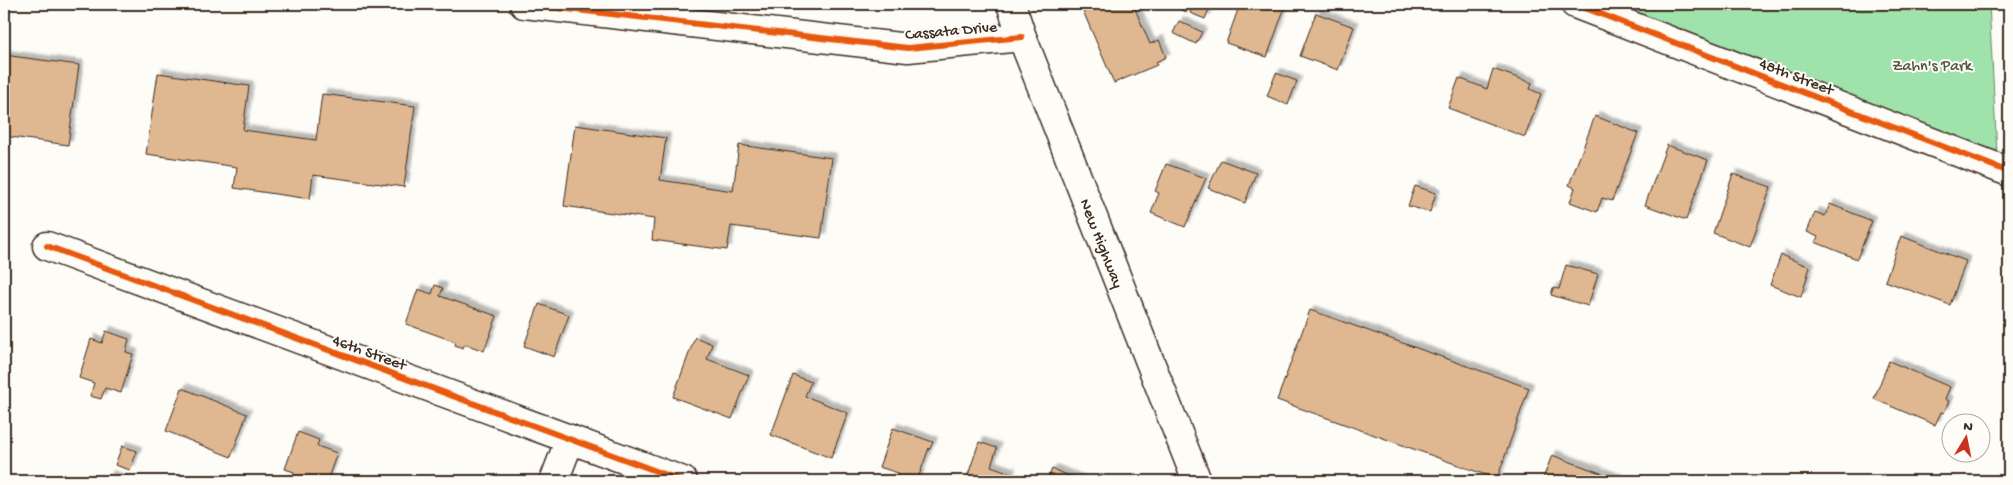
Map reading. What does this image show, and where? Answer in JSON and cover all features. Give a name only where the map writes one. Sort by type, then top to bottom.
[{"type":"street","name":"Cassata Drive","points":[[524,4],[908,48],[1022,36]]},
{"type":"street","name":"New Highway","points":[[1011,4],[1197,481]]},
{"type":"street","name":"48th Street","points":[[1575,4],[2009,172]]},
{"type":"street","name":"46th Street","points":[[47,246],[683,481]]},
{"type":"street","points":[[554,481],[570,439]]},
{"type":"green space","name":"Zahn's Park","points":[[1605,4],[1989,4],[1997,153]]},
{"type":"building","points":[[1100,4],[1133,4],[1150,44],[1159,40],[1166,57],[1156,62],[1157,65],[1114,83],[1083,11]]},
{"type":"building","points":[[1165,4],[1190,4],[1187,12]]},
{"type":"building","points":[[1193,4],[1211,4],[1205,19],[1190,13]]},
{"type":"building","points":[[1240,4],[1286,4],[1267,57],[1226,43]]},
{"type":"building","points":[[1316,13],[1354,27],[1338,70],[1300,56]]},
{"type":"building","points":[[1179,21],[1202,32],[1196,44],[1173,33]]},
{"type":"building","points":[[4,55],[79,65],[68,145],[4,136]]},
{"type":"building","points":[[1493,69],[1532,83],[1530,89],[1541,94],[1525,137],[1448,108],[1459,78],[1487,89]]},
{"type":"building","points":[[158,73],[249,86],[243,130],[316,140],[322,94],[415,106],[404,187],[313,175],[310,199],[234,188],[237,167],[146,154]]},
{"type":"building","points":[[1276,73],[1297,81],[1288,105],[1267,96]]},
{"type":"building","points":[[1595,116],[1638,133],[1612,201],[1602,198],[1597,212],[1570,202],[1575,188],[1569,185]]},
{"type":"building","points":[[575,125],[666,138],[660,180],[733,191],[739,145],[832,158],[821,238],[731,226],[727,250],[652,240],[654,219],[564,206]]},
{"type":"building","points":[[1667,145],[1708,160],[1686,220],[1645,205]]},
{"type":"building","points":[[1221,160],[1256,173],[1245,203],[1208,188]]},
{"type":"building","points":[[1166,164],[1206,178],[1185,227],[1151,213],[1159,193],[1155,191]]},
{"type":"building","points":[[1733,174],[1771,187],[1750,247],[1713,233]]},
{"type":"building","points":[[1415,186],[1436,193],[1430,212],[1408,206]]},
{"type":"building","points":[[1830,204],[1872,221],[1857,259],[1815,242],[1818,237],[1807,232],[1815,212],[1825,216]]},
{"type":"building","points":[[1901,236],[1966,261],[1950,305],[1885,281]]},
{"type":"building","points":[[1781,255],[1810,267],[1801,297],[1770,285]]},
{"type":"building","points":[[1566,265],[1598,274],[1588,306],[1551,295],[1553,288],[1559,289]]},
{"type":"building","points":[[435,285],[443,288],[440,296],[497,316],[484,351],[465,344],[463,348],[455,345],[456,342],[406,324],[418,289],[432,294]]},
{"type":"building","points":[[539,304],[569,315],[554,357],[524,346]]},
{"type":"building","points":[[1310,310],[1529,388],[1497,479],[1277,400]]},
{"type":"building","points":[[106,331],[129,339],[126,352],[133,354],[121,393],[105,388],[101,399],[90,396],[94,383],[79,378],[91,339],[102,343]]},
{"type":"building","points":[[695,337],[712,344],[707,359],[749,375],[732,419],[673,397]]},
{"type":"building","points":[[1889,361],[1950,387],[1945,399],[1949,401],[1944,412],[1940,412],[1935,425],[1874,399]]},
{"type":"building","points":[[793,375],[811,382],[805,396],[848,413],[831,458],[771,435]]},
{"type":"building","points":[[182,388],[247,414],[231,457],[166,431]]},
{"type":"building","points":[[893,428],[933,442],[917,481],[896,481],[898,473],[879,467]]},
{"type":"building","points":[[298,432],[319,440],[317,446],[337,453],[327,481],[292,480],[294,472],[285,469]]},
{"type":"building","points":[[979,442],[997,448],[991,466],[1011,473],[1008,481],[966,481]]},
{"type":"building","points":[[122,446],[137,451],[130,470],[115,465]]},
{"type":"building","points":[[1552,455],[1622,481],[1542,481]]},
{"type":"building","points":[[1052,469],[1083,481],[1047,481]]},
{"type":"building","points":[[109,475],[125,481],[107,481]]},
{"type":"cycle path","points":[[524,4],[908,48],[1022,37]]},
{"type":"cycle path","points":[[1575,4],[2009,172]]},
{"type":"cycle path","points":[[47,246],[683,481]]}]
